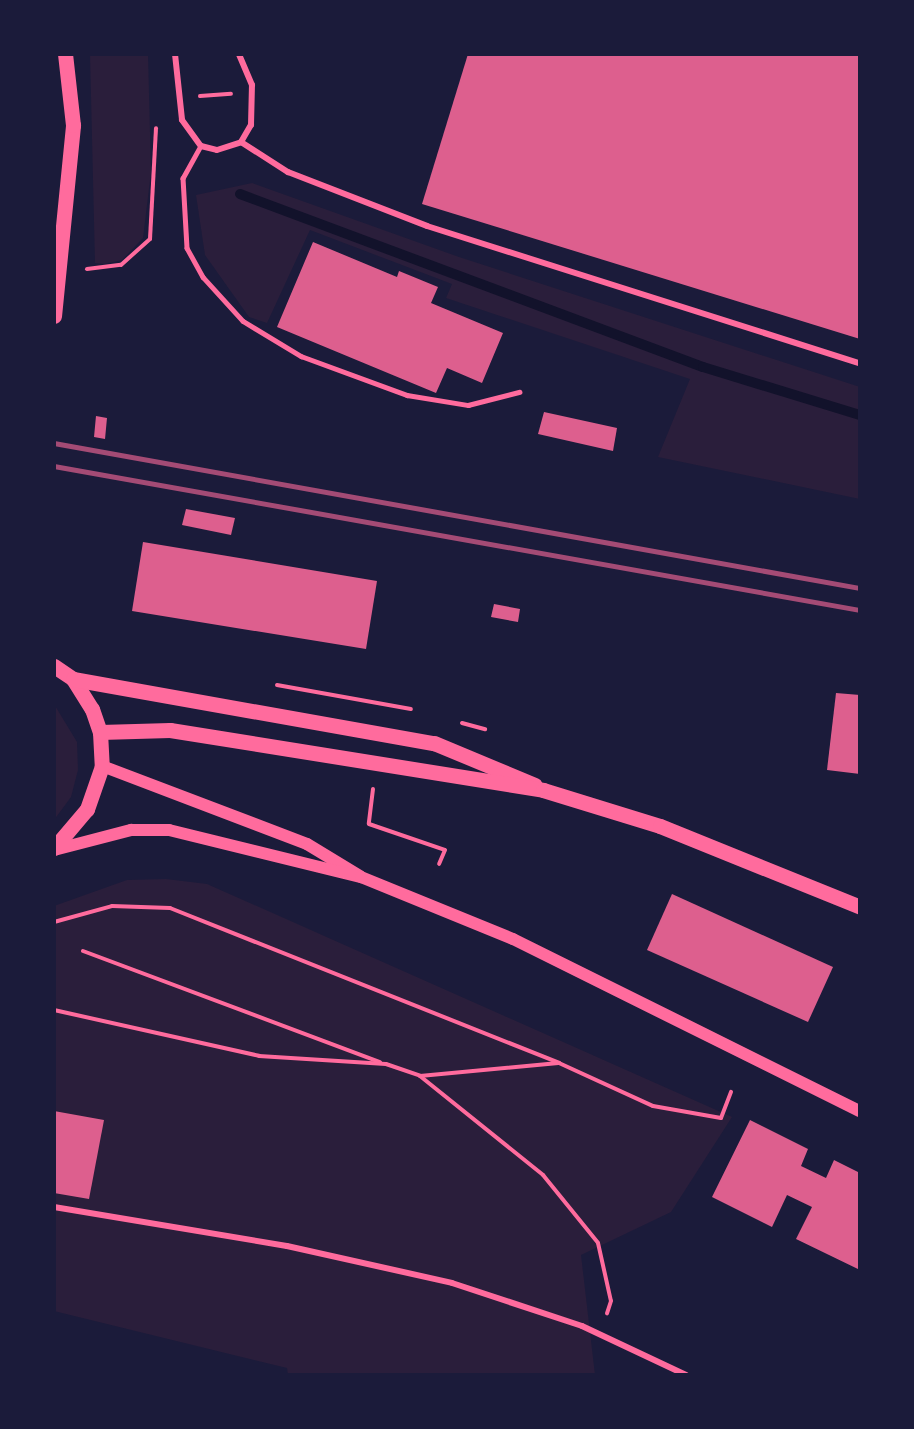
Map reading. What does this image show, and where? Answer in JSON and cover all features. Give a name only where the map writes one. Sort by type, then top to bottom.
[{"type":"main road","points":[[54,316],[73,125],[65,54]]},
{"type":"main road","points":[[54,666],[73,679],[434,743],[543,789],[660,826],[860,907]]},
{"type":"main road","points":[[54,849],[87,809],[102,766],[100,732],[73,679]]},
{"type":"main road","points":[[100,732],[170,730],[543,789]]},
{"type":"main road","points":[[102,766],[307,844],[361,876],[513,939],[860,1111]]},
{"type":"main road","points":[[54,849],[131,830],[169,830],[361,876]]},
{"type":"street","points":[[175,54],[179,111],[201,146],[226,150],[242,142],[255,108],[249,73],[239,54]]},
{"type":"street","points":[[242,142],[288,172],[427,226],[860,363]]},
{"type":"street","points":[[54,1207],[389,1267],[533,1308],[602,1335],[686,1375]]},
{"type":"lane","points":[[201,146],[183,178],[187,248],[203,277],[253,328],[302,356],[415,397],[476,404],[519,392]]},
{"type":"path","points":[[197,97],[237,95]]},
{"type":"path","points":[[80,266],[121,265],[150,239],[156,128]]},
{"type":"path","points":[[369,824],[445,850],[439,864]]},
{"type":"path","points":[[54,922],[112,906],[170,908],[559,1063],[652,1106],[721,1118],[730,1092]]},
{"type":"path","points":[[83,951],[420,1076],[543,1175],[598,1243],[611,1301],[602,1335]]},
{"type":"path","points":[[54,1010],[259,1056],[386,1064]]},
{"type":"path","points":[[420,1076],[559,1063]]},
{"type":"shaded area","points":[[90,54],[148,54],[151,172],[143,238],[122,260],[104,264],[95,263]]},
{"type":"shaded area","points":[[252,183],[459,257],[860,387],[860,499],[658,457],[690,379],[446,298],[452,284],[310,230],[267,323],[249,317],[205,255],[196,195]]},
{"type":"shaded area","points":[[54,704],[77,742],[78,770],[71,797],[54,820]]},
{"type":"shaded area","points":[[166,879],[207,884],[732,1117],[671,1212],[581,1255],[595,1375],[288,1375],[287,1368],[54,1311],[54,906],[127,880]]},
{"type":"building","points":[[468,54],[860,54],[860,339],[422,204]]},
{"type":"building","points":[[313,242],[397,277],[399,271],[438,287],[431,303],[503,333],[482,383],[447,368],[436,393],[277,327]]},
{"type":"building","points":[[544,412],[617,428],[613,451],[538,434]]},
{"type":"building","points":[[96,416],[107,418],[105,439],[94,437]]},
{"type":"building","points":[[186,509],[235,518],[231,535],[182,525]]},
{"type":"building","points":[[143,542],[377,581],[366,649],[132,611]]},
{"type":"building","points":[[494,604],[520,609],[518,622],[491,617]]},
{"type":"building","points":[[836,693],[860,695],[860,774],[827,770]]},
{"type":"building","points":[[672,894],[833,967],[808,1022],[647,950]]},
{"type":"building","points":[[54,1111],[104,1120],[89,1199],[54,1193]]},
{"type":"building","points":[[750,1120],[808,1149],[801,1166],[826,1178],[834,1160],[860,1173],[860,1270],[796,1239],[812,1207],[787,1195],[772,1227],[712,1197]]},
{"type":"waterway","points":[[240,194],[703,367],[860,415]]},
{"type":"railway","points":[[54,443],[860,588]]},
{"type":"railway","points":[[54,466],[860,610]]}]
